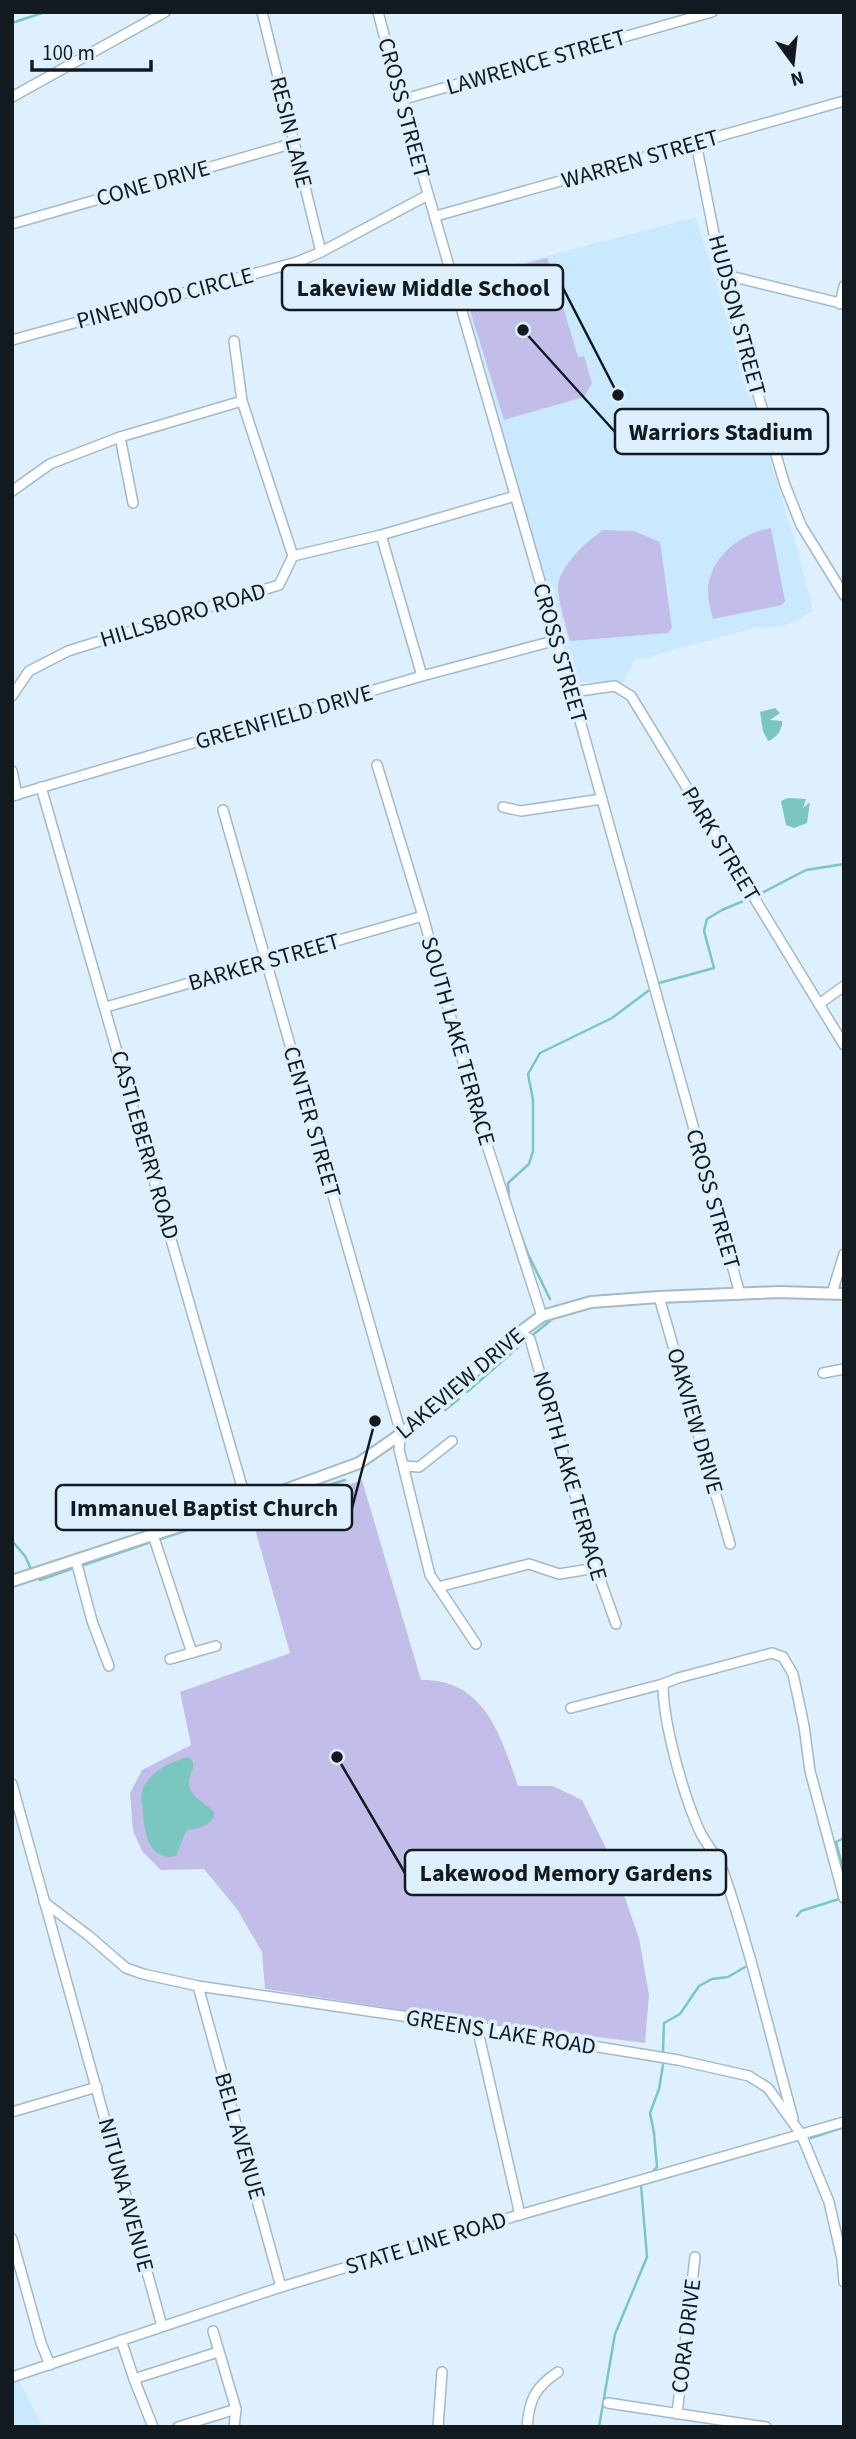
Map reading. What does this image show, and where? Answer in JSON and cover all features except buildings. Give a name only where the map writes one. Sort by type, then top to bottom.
[{"type":"main road","name":"LAKEVIEW DRIVE","points":[[12,1581],[247,1504],[359,1463],[401,1434],[542,1316],[592,1302],[659,1297],[838,1294]]},
{"type":"street","points":[[12,97],[165,12]]},
{"type":"street","name":"RESIN LANE","points":[[262,12],[321,252]]},
{"type":"street","name":"CROSS STREET","points":[[378,12],[740,1294]]},
{"type":"street","name":"LAWRENCE STREET","points":[[401,100],[712,12]]},
{"type":"street","name":"WARREN STREET","points":[[436,216],[844,101]]},
{"type":"street","name":"CONE DRIVE","points":[[12,224],[294,143]]},
{"type":"street","name":"HUDSON STREET","points":[[696,144],[722,274],[785,485],[801,524],[844,595]]},
{"type":"street","name":"PINEWOOD CIRCLE","points":[[12,340],[298,262],[428,195]]},
{"type":"street","points":[[722,274],[842,304],[844,286]]},
{"type":"street","points":[[234,341],[242,401],[293,556],[381,535],[515,496]]},
{"type":"street","points":[[12,491],[50,464],[120,437],[242,401]]},
{"type":"street","points":[[120,437],[134,503]]},
{"type":"street","points":[[381,535],[422,676]]},
{"type":"street","name":"HILLSBORO ROAD","points":[[12,696],[29,671],[68,651],[279,585],[293,556]]},
{"type":"street","name":"GREENFIELD DRIVE","points":[[15,796],[422,676],[557,640]]},
{"type":"street","name":"PARK STREET","points":[[572,692],[615,686],[631,696],[844,1045]]},
{"type":"street","name":"SOUTH LAKE TERRACE","points":[[377,765],[423,916],[478,1117],[542,1316]]},
{"type":"street","points":[[12,771],[15,796]]},
{"type":"street","name":"CASTLEBERRY ROAD","points":[[41,787],[247,1504]]},
{"type":"street","points":[[503,807],[520,811],[602,799]]},
{"type":"street","name":"CENTER STREET","points":[[223,810],[401,1434],[399,1449],[430,1575],[476,1644]]},
{"type":"street","name":"BARKER STREET","points":[[106,1007],[423,916]]},
{"type":"street","points":[[819,1004],[844,986]]},
{"type":"street","points":[[838,1294],[844,1254]]},
{"type":"street","name":"OAKVIEW DRIVE","points":[[659,1297],[730,1544]]},
{"type":"street","name":"NORTH LAKE TERRACE","points":[[519,1333],[530,1339],[596,1569],[616,1624]]},
{"type":"street","points":[[823,1373],[844,1369]]},
{"type":"street","points":[[404,1466],[419,1467],[452,1441]]},
{"type":"street","points":[[153,1535],[192,1653]]},
{"type":"street","points":[[76,1561],[92,1621],[108,1666]]},
{"type":"street","points":[[438,1587],[529,1564],[559,1574],[596,1569]]},
{"type":"street","points":[[170,1659],[216,1646]]},
{"type":"street","points":[[571,1708],[772,1653],[783,1657],[793,1674],[810,1771],[844,1898]]},
{"type":"street","points":[[663,1684],[663,1705],[687,1801],[702,1834],[722,1867],[794,2123]]},
{"type":"street","name":"NITUNA AVENUE","points":[[12,1784],[162,2326]]},
{"type":"street","name":"GREENS LAKE ROAD","points":[[44,1902],[126,1968],[198,1986],[477,2027],[678,2060],[749,2076],[768,2088],[802,2134],[830,2202],[844,2282]]},
{"type":"street","name":"BELL AVENUE","points":[[198,1986],[281,2287]]},
{"type":"street","points":[[477,2027],[520,2214]]},
{"type":"street","points":[[12,2112],[97,2087]]},
{"type":"street","name":"STATE LINE ROAD","points":[[12,2377],[281,2287],[520,2214],[844,2122]]},
{"type":"street","points":[[12,2239],[41,2343],[50,2365]]},
{"type":"street","name":"CORA DRIVE","points":[[677,2414],[695,2258]]},
{"type":"street","points":[[213,2331],[236,2409],[234,2427]]},
{"type":"street","points":[[121,2340],[153,2427]]},
{"type":"street","points":[[134,2379],[218,2353]]},
{"type":"street","points":[[438,2427],[442,2372]]},
{"type":"street","points":[[527,2427],[529,2406],[541,2383],[558,2372]]},
{"type":"street","points":[[608,2403],[766,2427]]},
{"type":"street","points":[[178,2427],[236,2409]]},
{"type":"shaded area","points":[[696,217],[798,551],[813,611],[793,623],[756,627],[634,661],[623,683],[573,682],[458,279]]},
{"type":"shaded area","points":[[547,258],[557,304],[562,303],[578,357],[584,356],[592,383],[584,397],[504,420],[461,281]]},
{"type":"shaded area","points":[[771,528],[785,601],[782,605],[713,619],[709,602],[709,580],[720,558],[748,535]]},
{"type":"shaded area","points":[[603,530],[634,531],[660,542],[672,628],[668,633],[570,641],[559,598],[560,578],[575,554]]},
{"type":"shaded area","points":[[775,708],[780,713],[770,720],[782,721],[781,727],[776,736],[768,741],[763,731],[760,712]]},
{"type":"shaded area","points":[[788,798],[806,799],[803,808],[810,802],[807,823],[794,828],[786,825],[781,801]]},
{"type":"shaded area","points":[[362,1480],[421,1680],[443,1682],[461,1689],[475,1700],[497,1730],[518,1786],[553,1786],[582,1800],[611,1858],[639,1938],[649,1995],[645,2043],[486,2023],[265,1989],[262,1952],[237,1909],[204,1869],[161,1870],[142,1851],[133,1831],[130,1793],[142,1770],[191,1745],[180,1692],[290,1653],[251,1515]]},
{"type":"shaded area","points":[[188,1757],[193,1764],[189,1782],[192,1793],[214,1812],[214,1817],[204,1826],[186,1831],[176,1856],[160,1855],[147,1838],[142,1791],[159,1770]]},
{"type":"shaded area","points":[[18,2379],[43,2427],[12,2427],[12,2381]]},
{"type":"waterway","points":[[12,23],[45,12]]},
{"type":"waterway","points":[[756,896],[806,870],[844,864]]},
{"type":"waterway","points":[[659,983],[714,968],[704,931],[707,919],[748,899]]},
{"type":"waterway","points":[[509,1200],[508,1183],[529,1164],[533,1151],[533,1100],[528,1074],[540,1053],[612,1018],[648,991]]},
{"type":"waterway","points":[[514,1216],[528,1254],[550,1299]]},
{"type":"waterway","points":[[534,1334],[550,1321]]},
{"type":"waterway","points":[[467,1392],[523,1343]]},
{"type":"waterway","points":[[445,1410],[459,1399]]},
{"type":"waterway","points":[[279,1500],[345,1480]]},
{"type":"waterway","points":[[161,1539],[263,1505]]},
{"type":"waterway","points":[[12,1541],[25,1556],[31,1569]]},
{"type":"waterway","points":[[81,1566],[148,1543]]},
{"type":"waterway","points":[[38,1578],[40,1580],[71,1569]]},
{"type":"waterway","points":[[844,1838],[836,1842],[844,1873]]},
{"type":"waterway","points":[[797,1916],[801,1911],[839,1899]]},
{"type":"waterway","points":[[663,2051],[664,2023],[680,2014],[699,1986],[712,1979],[728,1977],[745,1967]]},
{"type":"waterway","points":[[654,2170],[657,2167],[650,2113],[659,2089],[663,2065]]},
{"type":"waterway","points":[[811,2138],[844,2127]]},
{"type":"waterway","points":[[599,2427],[615,2334],[647,2257],[641,2185]]},
{"type":"place","name":"Warriors Stadium","points":[[523,330]]},
{"type":"place","name":"Lakeview Middle School","points":[[618,395]]},
{"type":"place","name":"Immanuel Baptist Church","points":[[375,1421]]},
{"type":"place","name":"Lakewood Memory Gardens","points":[[337,1757]]}]
